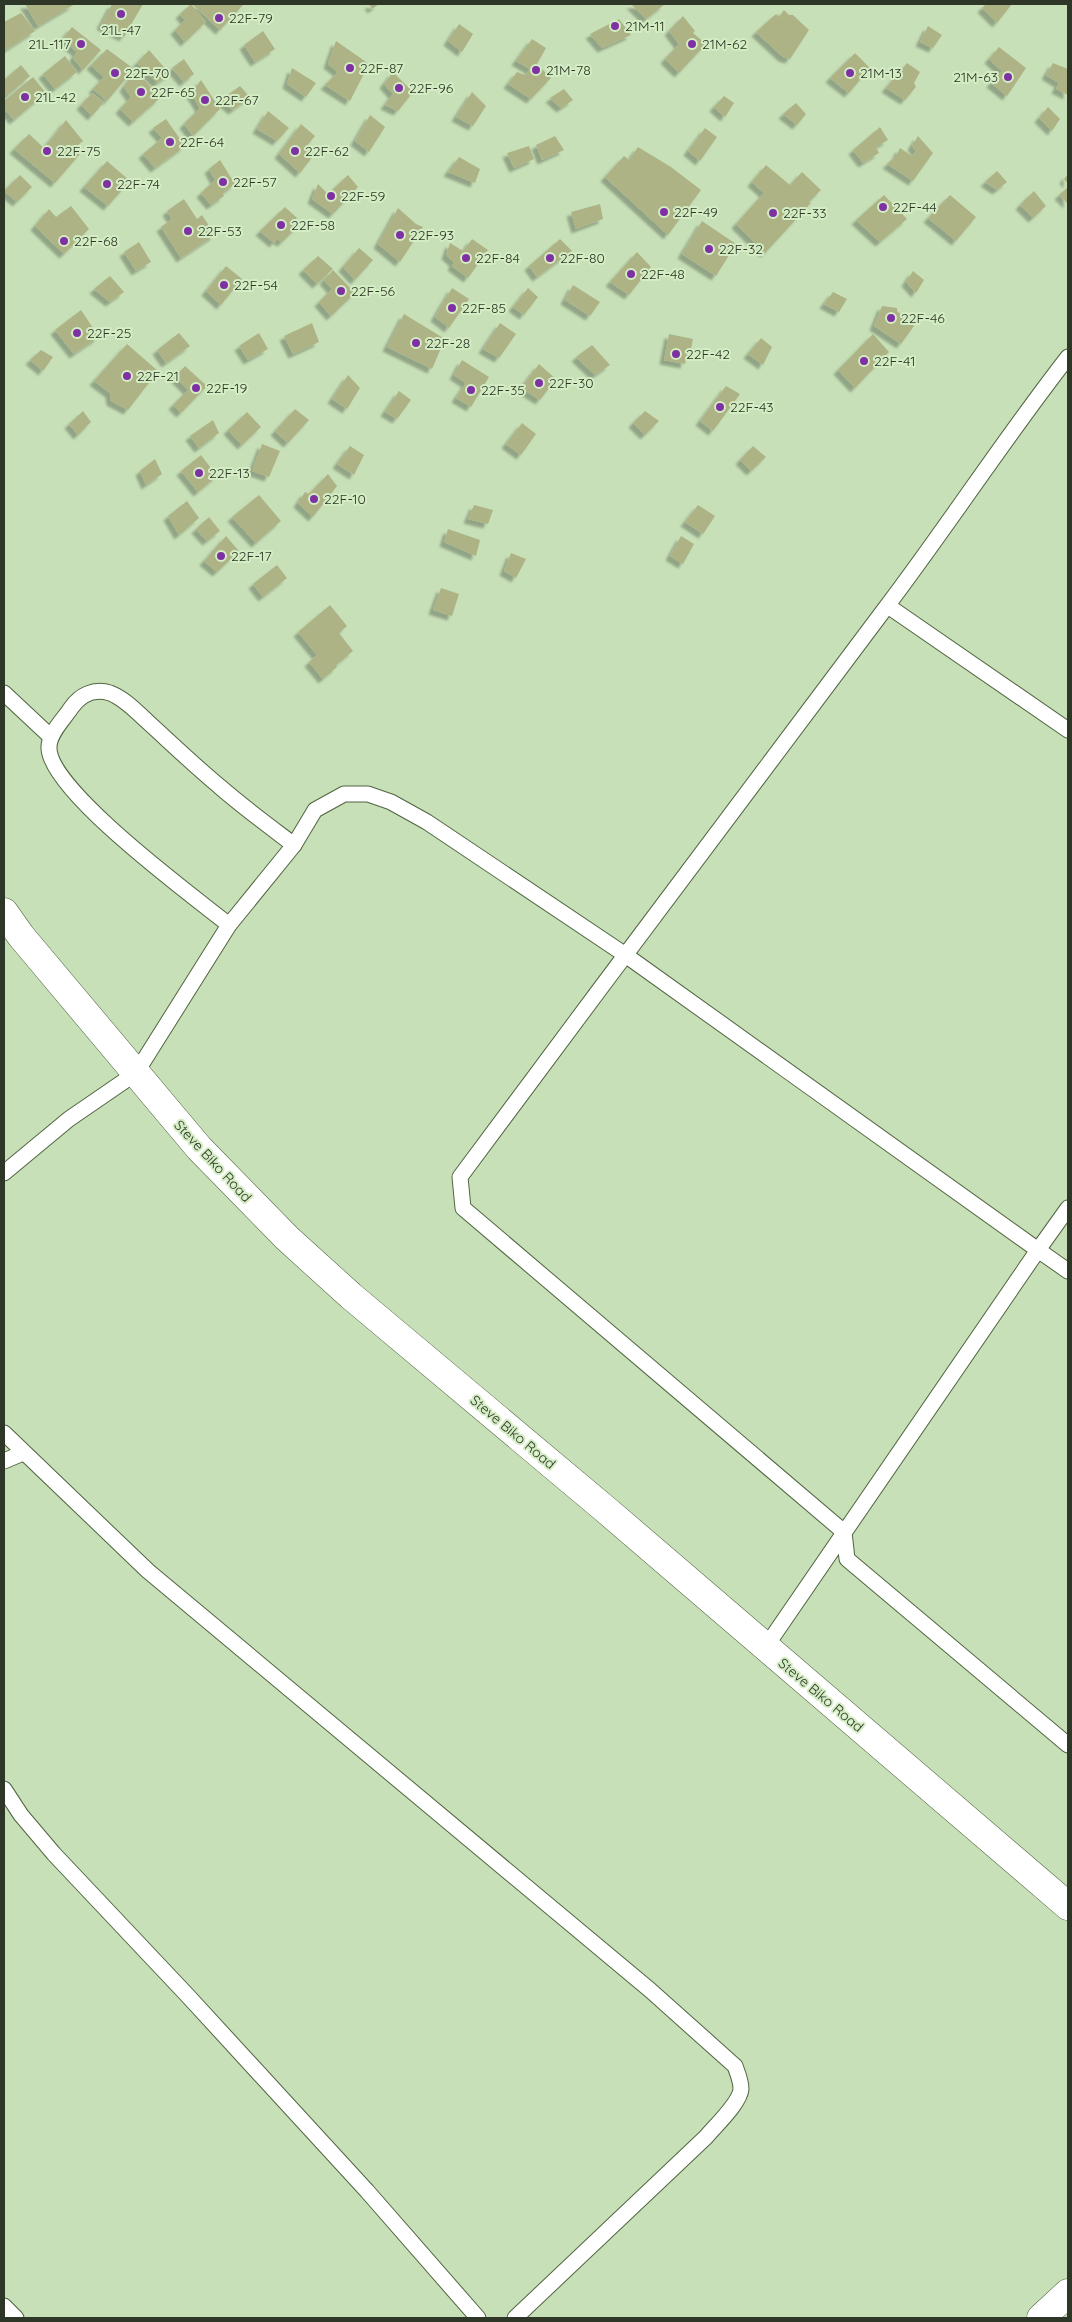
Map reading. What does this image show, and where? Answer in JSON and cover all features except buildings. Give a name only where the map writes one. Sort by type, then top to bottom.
[{"type":"street","name":"Steve Biko Road","points":[[4,912],[199,1148],[287,1238],[351,1296],[1068,1906]]},
{"type":"street","points":[[1042,2318],[1068,2292]]},
{"type":"lane","points":[[1068,357],[888,606],[673,894],[624,954],[460,1177],[463,1208],[844,1532],[847,1559],[1068,1744]]},
{"type":"lane","points":[[888,606],[1068,730]]},
{"type":"lane","points":[[229,926],[93,814],[62,780],[52,763],[48,746],[52,736],[77,699],[84,694],[100,691],[112,694],[132,708],[219,786],[294,845]]},
{"type":"lane","points":[[4,693],[52,736]]},
{"type":"lane","points":[[4,1173],[70,1120],[136,1074],[229,926],[294,845],[314,810],[344,794],[368,794],[391,802],[428,822],[624,954],[1068,1271]]},
{"type":"lane","points":[[765,1648],[1068,1208]]},
{"type":"lane","points":[[4,1433],[148,1571],[650,1990],[735,2066],[741,2091],[733,2105],[706,2137],[515,2318]]},
{"type":"lane","points":[[4,1460],[23,1453]]},
{"type":"lane","points":[[4,1789],[21,1815],[54,1854],[188,1996],[354,2177],[478,2318]]},
{"type":"lane","points":[[4,2306],[16,2318]]},
{"type":"place","name":"21L-47","points":[[121,14]]},
{"type":"place","name":"22F-79","points":[[219,18]]},
{"type":"place","name":"21M-11","points":[[615,26]]},
{"type":"place","name":"21L-117","points":[[81,44]]},
{"type":"place","name":"21M-62","points":[[692,44]]},
{"type":"place","name":"22F-87","points":[[350,68]]},
{"type":"place","name":"21M-78","points":[[536,70]]},
{"type":"place","name":"22F-70","points":[[115,73]]},
{"type":"place","name":"21M-13","points":[[850,73]]},
{"type":"place","name":"21M-63","points":[[1008,77]]},
{"type":"place","name":"22F-96","points":[[399,88]]},
{"type":"place","name":"22F-65","points":[[141,92]]},
{"type":"place","name":"21L-42","points":[[25,97]]},
{"type":"place","name":"22F-67","points":[[205,100]]},
{"type":"place","name":"22F-64","points":[[170,142]]},
{"type":"place","name":"22F-75","points":[[47,151]]},
{"type":"place","name":"22F-62","points":[[295,151]]},
{"type":"place","name":"22F-57","points":[[223,182]]},
{"type":"place","name":"22F-74","points":[[107,184]]},
{"type":"place","name":"22F-59","points":[[331,196]]},
{"type":"place","name":"22F-44","points":[[883,207]]},
{"type":"place","name":"22F-49","points":[[664,212]]},
{"type":"place","name":"22F-33","points":[[773,213]]},
{"type":"place","name":"22F-58","points":[[281,225]]},
{"type":"place","name":"22F-53","points":[[188,231]]},
{"type":"place","name":"22F-93","points":[[400,235]]},
{"type":"place","name":"22F-68","points":[[64,241]]},
{"type":"place","name":"22F-32","points":[[709,249]]},
{"type":"place","name":"22F-84","points":[[466,258]]},
{"type":"place","name":"22F-80","points":[[550,258]]},
{"type":"place","name":"22F-48","points":[[631,274]]},
{"type":"place","name":"22F-54","points":[[224,285]]},
{"type":"place","name":"22F-56","points":[[341,291]]},
{"type":"place","name":"22F-85","points":[[452,308]]},
{"type":"place","name":"22F-46","points":[[891,318]]},
{"type":"place","name":"22F-25","points":[[77,333]]},
{"type":"place","name":"22F-28","points":[[416,343]]},
{"type":"place","name":"22F-42","points":[[676,354]]},
{"type":"place","name":"22F-41","points":[[864,361]]},
{"type":"place","name":"22F-21","points":[[127,376]]},
{"type":"place","name":"22F-30","points":[[539,383]]},
{"type":"place","name":"22F-19","points":[[196,388]]},
{"type":"place","name":"22F-35","points":[[471,390]]},
{"type":"place","name":"22F-43","points":[[720,407]]},
{"type":"place","name":"22F-13","points":[[199,473]]},
{"type":"place","name":"22F-10","points":[[314,499]]},
{"type":"place","name":"22F-17","points":[[221,556]]}]
